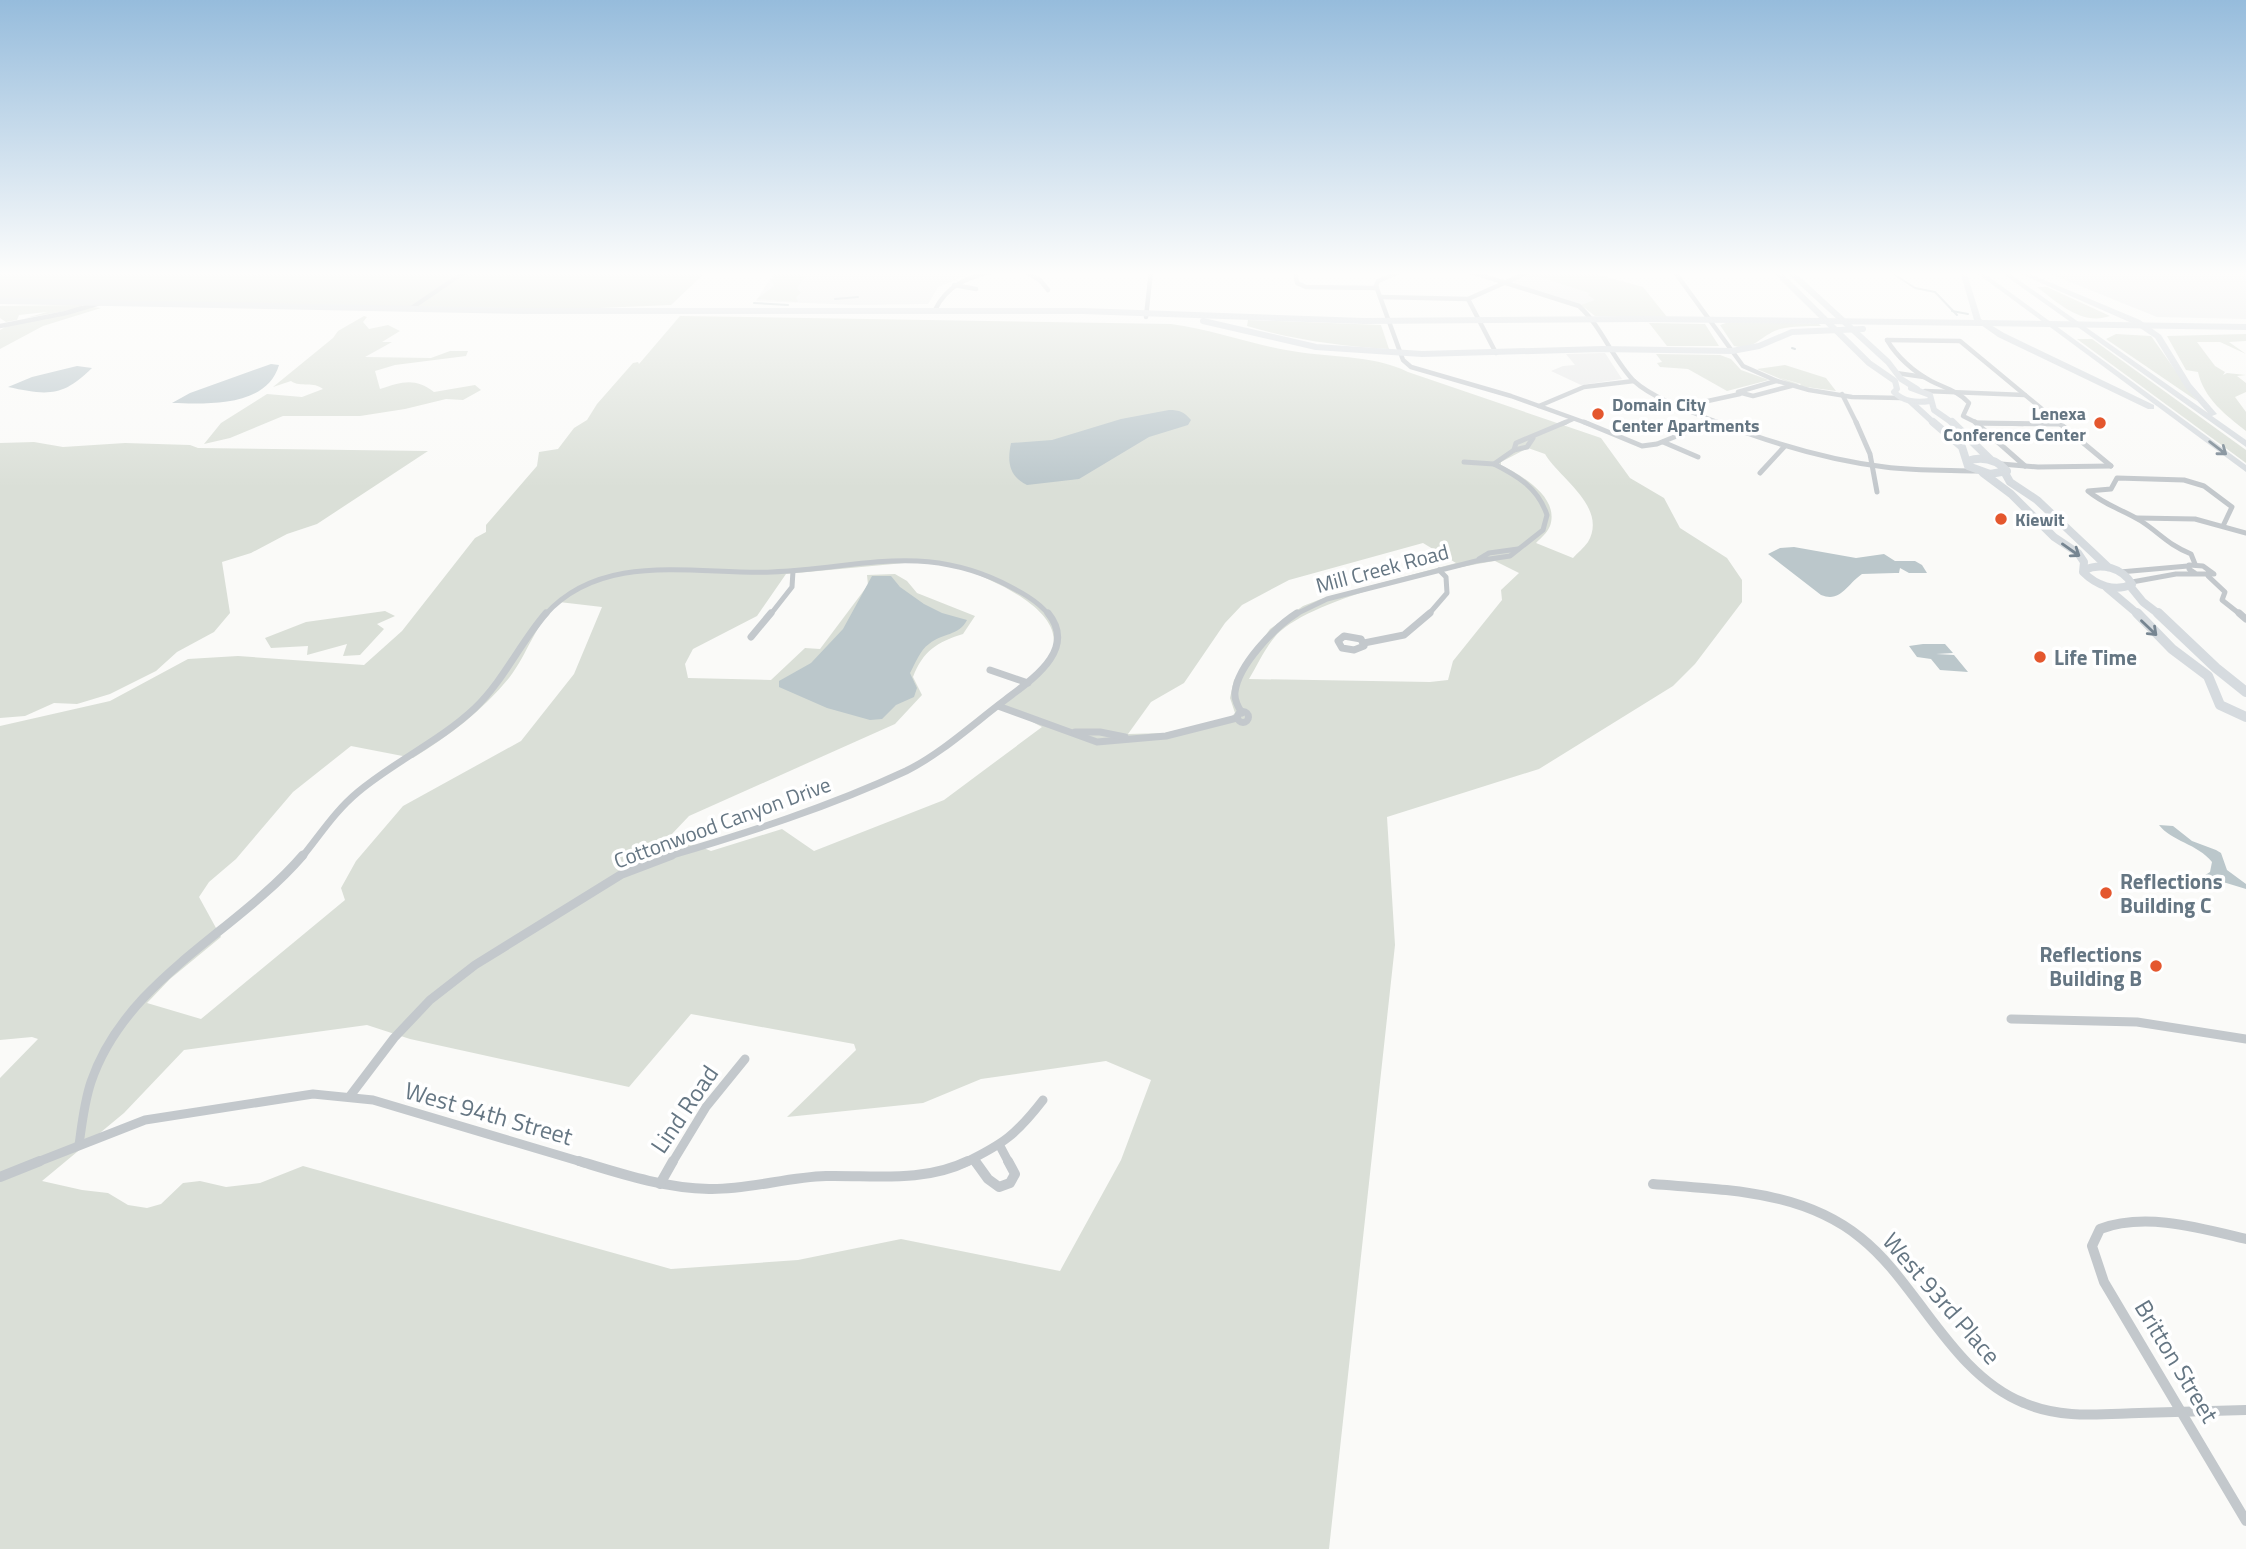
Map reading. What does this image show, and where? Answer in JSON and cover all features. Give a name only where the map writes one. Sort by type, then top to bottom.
[{"type":"highway","points":[[2021,343],[2190,427]]},
{"type":"highway","points":[[2076,343],[2246,469]]},
{"type":"highway","points":[[2105,343],[2246,442]]},
{"type":"highway","points":[[2161,343],[2195,395],[2246,442]]},
{"type":"main road","points":[[1305,343],[1325,348],[1401,353],[1610,349],[1732,351],[1765,343]]},
{"type":"main road","points":[[1850,343],[1869,363],[1895,381],[1896,390],[1903,399],[1918,407],[1962,447],[1967,463],[1999,483],[2052,536],[2081,556],[2088,578],[2120,596],[2172,649],[2207,676],[2217,702],[2246,719]]},
{"type":"main road","points":[[1867,343],[1896,373],[1931,400],[1934,410],[2002,468],[2010,482],[2037,500],[2131,584],[2138,600],[2168,621],[2228,680],[2246,693]]},
{"type":"main road","points":[[1896,390],[1919,390]]},
{"type":"main road","points":[[1903,399],[1931,400]]},
{"type":"main road","points":[[1967,463],[1978,458],[2002,468]]},
{"type":"main road","points":[[1980,472],[2002,468]]},
{"type":"main road","points":[[2084,570],[2093,566],[2115,570]]},
{"type":"main road","points":[[2098,584],[2115,588],[2131,584]]},
{"type":"main road","points":[[2215,695],[2228,690],[2246,693]]},
{"type":"street","points":[[1398,343],[1405,363],[1411,367],[1539,406],[1642,446],[1663,442],[1713,421]]},
{"type":"street","points":[[1491,343],[1496,353]]},
{"type":"street","points":[[1607,343],[1633,381],[1679,407],[1784,447],[1873,464],[1980,472]]},
{"type":"street","points":[[1727,343],[1738,362],[1791,386],[1903,399]]},
{"type":"street","points":[[1890,343],[1925,377]]},
{"type":"street","points":[[1961,343],[2111,466],[2002,468]]},
{"type":"street","points":[[1896,373],[1925,377],[1951,387],[1969,403],[1969,407],[1962,413],[1964,417]]},
{"type":"street","points":[[1539,406],[1567,391],[1633,381]]},
{"type":"street","points":[[1740,394],[1740,390],[1777,381]]},
{"type":"street","points":[[1679,407],[1740,394],[1752,396],[1791,386]]},
{"type":"street","points":[[1842,394],[1896,390]]},
{"type":"street","points":[[1919,390],[1962,396],[2028,397]]},
{"type":"street","points":[[1842,394],[1873,464],[1877,492]]},
{"type":"street","points":[[1931,400],[1962,396]]},
{"type":"street","points":[[1946,418],[1964,417],[1978,423],[2025,466]]},
{"type":"street","points":[[1464,461],[1494,464],[1514,450],[1527,447],[1533,438],[1573,419]]},
{"type":"street","points":[[1978,423],[2062,425]]},
{"type":"street","points":[[1663,442],[1698,457]]},
{"type":"street","points":[[1760,473],[1784,447]]},
{"type":"street","points":[[1873,464],[1967,463]]},
{"type":"street","name":"Mill Creek Road","points":[[998,706],[1097,742],[1126,737],[1166,736],[1239,715],[1235,692],[1239,680],[1279,626],[1307,607],[1327,599],[1439,570],[1510,556],[1536,537],[1543,530],[1547,515],[1545,508],[1523,478],[1494,464]]},
{"type":"street","points":[[2002,468],[2038,467]]},
{"type":"street","points":[[2195,573],[2191,554],[2170,545],[2136,518],[2103,504],[2088,491],[2110,489],[2116,478],[2184,480],[2204,486],[2232,507],[2222,526]]},
{"type":"street","points":[[2136,518],[2195,519],[2246,533]]},
{"type":"street","name":"Cottonwood Canyon Drive","points":[[79,1145],[83,1110],[93,1077],[109,1045],[142,1000],[184,959],[289,872],[348,800],[441,737],[478,706],[510,668],[534,624],[555,602],[602,578],[648,568],[679,567],[758,573],[914,560],[957,565],[1035,601],[1048,612],[1056,624],[1058,647],[1053,659],[1028,683],[925,760],[759,830],[653,861],[622,874],[475,965],[430,1000],[394,1038],[350,1096]]},
{"type":"street","points":[[2115,570],[2146,572],[2167,566],[2192,565],[2212,570],[2213,575],[2208,576]]},
{"type":"street","points":[[1364,643],[1394,640],[1414,631],[1447,593],[1446,577],[1439,570]]},
{"type":"street","points":[[751,638],[788,595],[792,587],[793,571]]},
{"type":"street","points":[[2131,584],[2195,573],[2208,576],[2225,592],[2222,600],[2246,620]]},
{"type":"street","points":[[990,670],[1028,683]]},
{"type":"street","points":[[2011,1019],[2146,1023],[2246,1039]]},
{"type":"street","name":"Lind Road","points":[[660,1184],[706,1107],[745,1059]]},
{"type":"street","name":"West 94th Street","points":[[0,1177],[145,1120],[313,1094],[350,1096],[660,1184],[711,1189],[824,1176],[914,1177],[952,1169],[1000,1146],[1025,1123],[1043,1100]]},
{"type":"street","points":[[974,1160],[989,1183],[1000,1187],[1007,1185],[1015,1174],[1000,1146]]},
{"type":"street","name":"West 93rd Place","points":[[1653,1184],[1782,1198],[1835,1220],[1885,1259],[1965,1362],[2011,1398],[2038,1409],[2066,1415],[2246,1410]]},
{"type":"street","name":"Britton Street","points":[[2246,1239],[2203,1228],[2138,1221],[2108,1224],[2098,1229],[2092,1238],[2092,1251],[2104,1282],[2183,1410],[2246,1521]]},
{"type":"shaded area","points":[[327,343],[390,343],[365,357],[431,358],[450,351],[468,351],[466,356],[395,365],[375,371],[380,389],[408,382],[420,384],[434,392],[475,385],[481,390],[463,400],[446,399],[360,416],[283,416],[230,438],[204,444],[221,423],[267,394],[302,397],[323,389],[316,385],[291,381],[273,387]]},
{"type":"shaded area","points":[[657,343],[1254,343],[1301,353],[1364,359],[1394,366],[1601,438],[1630,478],[1664,498],[1680,528],[1727,558],[1742,580],[1742,602],[1695,664],[1673,686],[1539,769],[1387,817],[1395,945],[1329,1549],[0,1549],[0,1078],[38,1039],[32,1037],[0,1040],[0,726],[110,701],[188,659],[238,656],[364,665],[402,631],[475,538],[486,532],[486,525],[537,466],[539,452],[558,449],[574,428],[587,420],[597,404],[633,363],[639,364]],"holes":[[[1528,448],[1545,454],[1580,494],[1592,517],[1593,529],[1588,542],[1573,558],[1536,543],[1550,526],[1552,515],[1549,506],[1537,488],[1501,465],[1501,462]],[[1423,543],[1456,563],[1303,606],[1270,629],[1234,680],[1230,698],[1235,713],[1231,717],[1165,733],[1128,734],[1151,702],[1184,683],[1225,623],[1242,605],[1289,580]],[[1495,561],[1519,573],[1501,590],[1502,600],[1453,661],[1448,680],[1249,679],[1274,638],[1290,624],[1314,611],[1377,588]],[[915,562],[962,569],[980,576],[1024,599],[1047,621],[1053,634],[1053,647],[1049,656],[1037,672],[996,703],[1042,727],[944,800],[814,851],[782,829],[711,851],[671,835],[689,816],[895,724],[922,695],[913,677],[921,660],[938,644],[963,634],[975,616],[917,593],[907,581],[895,574],[867,575],[868,585],[820,649],[805,648],[771,680],[688,678],[685,664],[693,649],[757,616],[786,574]],[[559,602],[602,607],[574,674],[521,741],[403,806],[356,861],[341,888],[345,900],[201,1019],[147,1003],[170,979],[221,937],[199,897],[209,882],[236,859],[293,792],[351,746],[413,758],[439,741],[499,690],[522,659],[550,611]],[[691,1014],[854,1044],[856,1050],[787,1117],[923,1103],[981,1079],[1106,1061],[1151,1080],[1121,1160],[1060,1271],[901,1239],[798,1260],[671,1269],[303,1166],[260,1183],[226,1187],[200,1181],[183,1183],[161,1204],[147,1208],[128,1205],[108,1193],[42,1181],[124,1113],[184,1050],[367,1025],[410,1039],[629,1087]]]},
{"type":"shaded area","points":[[1330,343],[1387,343],[1389,349]]},
{"type":"shaded area","points":[[1665,343],[1717,343],[1719,346],[1667,346]]},
{"type":"shaded area","points":[[1732,343],[1754,343],[1741,347]]},
{"type":"shaded area","points":[[2083,343],[2098,343],[2246,450],[2246,463]]},
{"type":"shaded area","points":[[2112,343],[2156,343],[2197,401]]},
{"type":"shaded area","points":[[2171,343],[2198,343],[2215,366],[2225,372],[2223,375],[2246,375],[2237,376],[2246,383],[2246,392],[2235,397],[2246,412],[2246,431],[2211,398],[2198,372],[2186,370]]},
{"type":"shaded area","points":[[2223,343],[2231,343],[2246,354]]},
{"type":"shaded area","points":[[1605,353],[1622,379],[1581,385],[1551,371],[1575,365],[1566,354]]},
{"type":"shaded area","points":[[1656,354],[1720,355],[1731,359],[1741,370],[1769,380],[1727,391],[1688,369],[1660,367],[1657,363],[1662,362]]},
{"type":"shaded area","points":[[271,364],[279,365],[272,379],[249,396],[219,402],[172,403],[190,393]]},
{"type":"shaded area","points":[[1785,365],[1826,378],[1836,391],[1799,386],[1801,384],[1777,377],[1799,384],[1797,386],[1757,369]]},
{"type":"shaded area","points":[[77,366],[92,368],[72,385],[53,392],[33,392],[8,387],[32,377]]},
{"type":"shaded area","points":[[1169,410],[1186,415],[1191,420],[1188,425],[1149,437],[1079,479],[1027,485],[1016,477],[1011,468],[1011,443],[1052,440],[1121,419]]},
{"type":"shaded area","points":[[34,442],[63,447],[125,443],[190,445],[198,448],[428,451],[317,524],[287,534],[251,553],[222,562],[230,613],[214,632],[177,652],[156,671],[110,694],[77,704],[54,703],[25,716],[0,718],[0,443]]},
{"type":"shaded area","points":[[1794,547],[1856,558],[1884,554],[1895,561],[1915,561],[1922,565],[1927,573],[1909,573],[1900,568],[1899,573],[1862,574],[1839,595],[1828,597],[1821,595],[1768,554],[1780,548]]},
{"type":"shaded area","points":[[872,576],[891,576],[900,587],[924,604],[942,613],[967,620],[960,629],[934,640],[920,653],[910,673],[917,688],[914,697],[896,705],[882,719],[870,720],[827,708],[779,687],[779,681],[811,663],[843,629]]},
{"type":"shaded area","points":[[385,611],[395,616],[377,624],[384,629],[360,655],[343,656],[347,644],[307,655],[308,646],[271,648],[265,638],[306,622]]},
{"type":"shaded area","points":[[1945,644],[1953,653],[1936,654],[1954,655],[1968,672],[1940,670],[1931,659],[1917,657],[1909,646]]},
{"type":"shaded area","points":[[2159,825],[2173,826],[2192,841],[2221,853],[2227,870],[2246,884],[2246,889],[2199,879],[2210,872],[2212,862],[2200,851],[2170,835]]},
{"type":"place","name":"Domain City Center Apartments","points":[[1598,414]]},
{"type":"place","name":"Lenexa Conference Center","points":[[2100,423]]},
{"type":"place","name":"Kiewit","points":[[2001,519]]},
{"type":"place","name":"Life Time","points":[[2040,657]]},
{"type":"place","name":"Reflections Building C","points":[[2106,893]]},
{"type":"place","name":"Reflections Building B","points":[[2156,966]]}]
